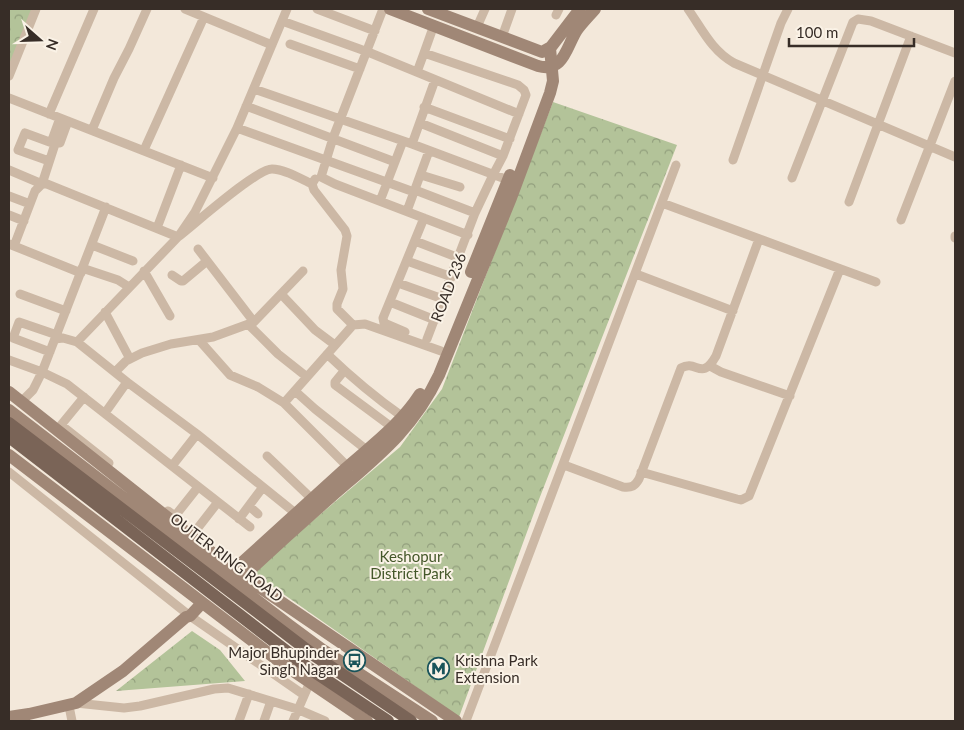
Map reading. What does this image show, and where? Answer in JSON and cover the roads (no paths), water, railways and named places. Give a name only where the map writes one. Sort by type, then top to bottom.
[{"type":"main road","name":"OUTER RING ROAD","points":[[9,422],[315,656],[411,721]]},
{"type":"main road","points":[[9,437],[307,667],[388,721]]},
{"type":"street","points":[[9,76],[36,9]]},
{"type":"street","points":[[48,114],[94,9]]},
{"type":"street","points":[[92,130],[146,9]]},
{"type":"street","points":[[185,9],[272,45]]},
{"type":"street","points":[[178,237],[195,212],[237,128],[287,9]]},
{"type":"street","points":[[317,9],[375,31]]},
{"type":"street","points":[[312,184],[315,178],[321,174],[383,9]]},
{"type":"street","points":[[235,577],[300,517],[411,422],[430,395],[511,198],[550,93],[553,81],[546,67],[390,9]]},
{"type":"street","points":[[428,9],[450,12],[502,37],[544,50],[580,9]]},
{"type":"street","points":[[478,27],[485,9]]},
{"type":"street","points":[[502,37],[512,9]]},
{"type":"street","points":[[546,67],[564,57],[577,30],[595,9]]},
{"type":"street","points":[[688,9],[714,48],[723,57],[955,157]]},
{"type":"street","points":[[733,160],[781,23],[788,9]]},
{"type":"street","points":[[417,72],[424,53],[450,12]]},
{"type":"street","points":[[144,150],[204,17]]},
{"type":"street","points":[[792,178],[846,34],[853,22],[858,19],[871,21],[955,53]]},
{"type":"street","points":[[282,21],[368,52],[519,114]]},
{"type":"street","points":[[849,202],[911,36]]},
{"type":"street","points":[[290,44],[360,69]]},
{"type":"street","name":"ROAD 236","points":[[300,517],[314,498],[348,467],[372,455],[425,387],[542,97],[546,67],[544,50]]},
{"type":"street","points":[[424,53],[518,85],[524,90],[526,95],[504,156],[476,213],[428,339]]},
{"type":"street","points":[[380,201],[395,162],[420,123],[435,80]]},
{"type":"street","points":[[901,220],[955,81]]},
{"type":"street","points":[[254,89],[508,180]]},
{"type":"street","points":[[9,98],[213,178]]},
{"type":"street","points":[[246,106],[395,162]]},
{"type":"street","points":[[424,107],[510,139]]},
{"type":"street","points":[[56,142],[52,140],[64,119]]},
{"type":"street","points":[[420,123],[504,156]]},
{"type":"street","points":[[237,128],[476,213]]},
{"type":"street","points":[[49,161],[18,150],[24,133],[56,142]]},
{"type":"street","points":[[56,142],[42,184],[38,186],[24,221],[11,245],[81,270],[118,280],[128,287]]},
{"type":"street","points":[[407,211],[429,151]]},
{"type":"street","points":[[466,721],[676,164]]},
{"type":"street","points":[[157,228],[181,165]]},
{"type":"street","points":[[77,342],[178,237],[246,182],[267,170],[275,169],[312,184],[318,195],[345,230],[347,242],[341,270],[344,284],[337,309],[353,325]]},
{"type":"street","points":[[9,170],[178,237]]},
{"type":"street","points":[[321,174],[323,179],[468,235]]},
{"type":"street","points":[[421,175],[460,187]]},
{"type":"street","points":[[9,196],[30,204]]},
{"type":"street","points":[[662,203],[876,282]]},
{"type":"street","points":[[22,401],[33,390],[42,372],[106,207]]},
{"type":"street","points":[[9,216],[24,221]]},
{"type":"street","points":[[424,218],[383,318],[384,323],[396,330],[428,339],[442,348]]},
{"type":"street","points":[[564,465],[628,488],[635,485],[642,472],[682,368],[686,365],[701,369],[710,366],[716,356],[759,239]]},
{"type":"street","points":[[415,241],[459,258]]},
{"type":"street","points":[[92,245],[133,261]]},
{"type":"street","points":[[198,250],[252,323],[278,354],[307,377]]},
{"type":"street","points":[[172,274],[181,282],[207,260]]},
{"type":"street","points":[[407,262],[452,277]]},
{"type":"street","points":[[642,472],[737,499],[745,499],[752,492],[840,269]]},
{"type":"street","points":[[144,271],[170,316]]},
{"type":"street","points":[[115,372],[130,359],[171,344],[199,340],[252,323],[303,271]]},
{"type":"street","points":[[636,274],[733,311]]},
{"type":"street","points":[[398,283],[443,299]]},
{"type":"street","points":[[20,294],[66,311]]},
{"type":"street","points":[[281,294],[315,330],[334,345]]},
{"type":"street","points":[[390,302],[436,320]]},
{"type":"street","points":[[105,312],[130,359]]},
{"type":"street","points":[[50,352],[13,338],[12,329],[19,322],[56,337],[77,342],[197,434],[300,517]]},
{"type":"street","points":[[284,403],[334,345],[357,323],[442,348]]},
{"type":"street","points":[[199,340],[218,364],[230,375],[258,387],[284,403],[348,467]]},
{"type":"street","points":[[327,354],[373,396],[403,417]]},
{"type":"street","points":[[9,360],[42,372],[67,384],[250,527]]},
{"type":"street","points":[[710,366],[721,372],[790,396]]},
{"type":"street","points":[[344,371],[335,382],[335,386],[393,428]]},
{"type":"street","points":[[105,414],[127,382]]},
{"type":"street","points":[[295,391],[372,455]]},
{"type":"street","points":[[9,392],[235,577],[456,721]]},
{"type":"street","points":[[84,397],[61,425],[175,516],[198,487]]},
{"type":"street","name":"OUTER RING ROAD","points":[[9,410],[142,513],[235,577],[276,615],[323,650],[432,721]]},
{"type":"street","points":[[172,466],[197,434]]},
{"type":"street","points":[[9,454],[254,642],[367,721]]},
{"type":"street","points":[[267,456],[314,498]]},
{"type":"street","points":[[9,472],[188,615],[304,695]]},
{"type":"street","points":[[239,519],[263,487]]},
{"type":"street","points":[[197,529],[218,502]]},
{"type":"street","points":[[249,506],[258,514]]},
{"type":"street","points":[[120,539],[142,513]]},
{"type":"street","points":[[73,705],[122,671],[188,615],[200,601]]},
{"type":"street","points":[[254,642],[276,615]]},
{"type":"street","points":[[293,721],[310,682]]},
{"type":"street","points":[[9,717],[73,705],[124,708],[140,706],[214,689],[228,688],[297,709],[323,721]]},
{"type":"street","points":[[239,721],[249,694]]},
{"type":"street","points":[[264,721],[271,701]]},
{"type":"street","points":[[72,721],[73,705]]},
{"type":"place","name":"Major Bhupinder Singh Nagar","points":[[355,661]]},
{"type":"place","name":"Krishna Park Extension","points":[[439,669]]},
{"type":"park label","name":"Keshopur District Park","points":[[411,564]]}]
